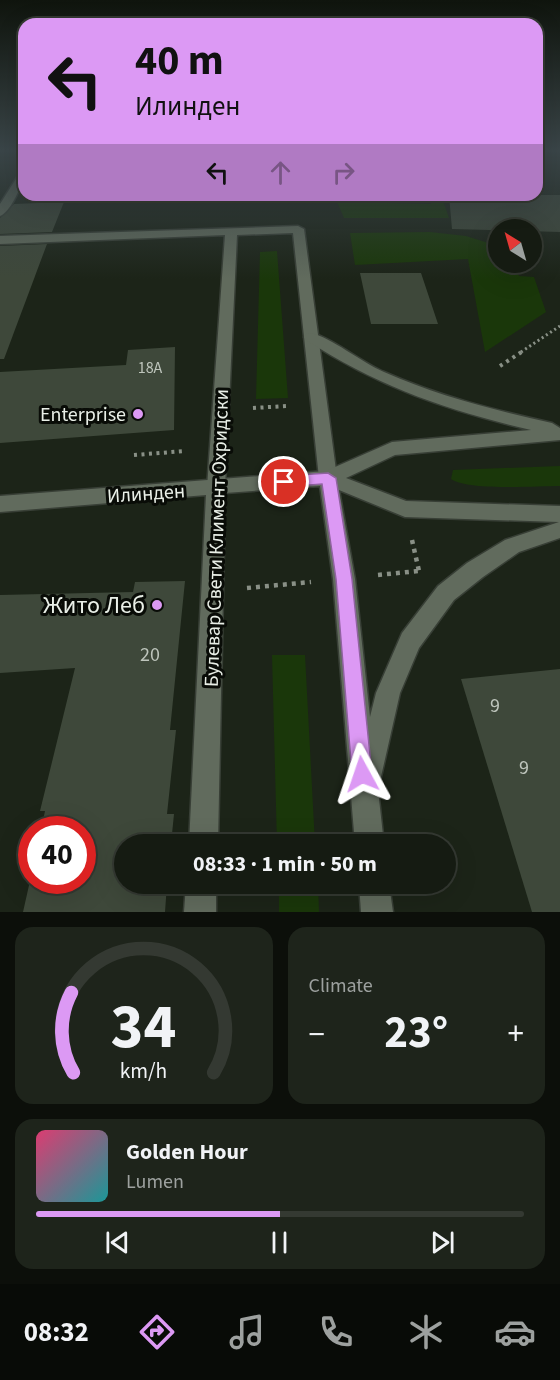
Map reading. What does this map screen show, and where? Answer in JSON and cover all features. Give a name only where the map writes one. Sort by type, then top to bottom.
[{"type":"street","points":[[0,213],[12,194]]},
{"type":"street","points":[[0,240],[297,229],[328,478],[344,579],[368,834]]},
{"type":"street","name":"Булевар Свети Климент Охридски","points":[[202,834],[216,488],[231,231]]},
{"type":"street","points":[[311,338],[375,374],[410,389],[496,417],[560,432]]},
{"type":"street","name":"Илинден","points":[[0,504],[328,478],[392,449],[560,432]]},
{"type":"street","name":"Илинден","points":[[328,478],[405,509],[560,514]]},
{"type":"street","points":[[364,797],[388,693],[410,641],[446,593],[475,570],[512,546],[560,530]]},
{"type":"street","points":[[200,912],[201,894]]},
{"type":"street","points":[[375,894],[376,912]]},
{"type":"path","points":[[500,366],[560,326]]},
{"type":"path","points":[[221,410],[320,405]]},
{"type":"path","points":[[134,455],[188,451]]},
{"type":"path","points":[[213,591],[419,571]]},
{"type":"green space","points":[[337,201],[431,204],[430,201],[443,201],[449,218],[344,218]]},
{"type":"green space","points":[[430,232],[466,236],[488,243],[488,273],[518,273],[519,276],[534,277],[546,312],[485,352],[468,259],[355,265],[350,233]]},
{"type":"green space","points":[[277,251],[288,398],[256,399],[260,252]]},
{"type":"green space","points":[[560,466],[560,486],[487,486],[460,483],[451,479],[453,470]]},
{"type":"green space","points":[[272,655],[305,655],[314,834],[277,834]]},
{"type":"green space","points":[[279,894],[318,894],[319,912],[279,912]]},
{"type":"building","points":[[543,195],[560,195],[560,232],[542,232],[542,219],[488,219],[488,230],[452,229],[450,201],[543,201]]},
{"type":"building","points":[[64,202],[52,232],[0,234],[0,218],[14,204]]},
{"type":"building","points":[[47,244],[4,359],[0,359],[0,246]]},
{"type":"building","points":[[360,273],[421,273],[438,324],[371,324]]},
{"type":"building","points":[[175,347],[174,430],[0,443],[0,372],[126,365],[128,350]]},
{"type":"building","points":[[185,581],[170,730],[176,730],[167,814],[174,814],[172,834],[114,834],[114,894],[166,894],[165,912],[23,912],[27,894],[96,894],[96,816],[44,816],[45,811],[40,811],[75,668],[0,673],[0,595],[133,592],[135,582]]},
{"type":"building","points":[[560,669],[560,912],[532,912],[461,679]]},
{"type":"place","name":"Enterprise","points":[[138,414]]},
{"type":"place","name":"Жито Леб","points":[[157,605]]},
{"type":"route","points":[[284,482],[328,478],[344,579],[362,774]]}]
